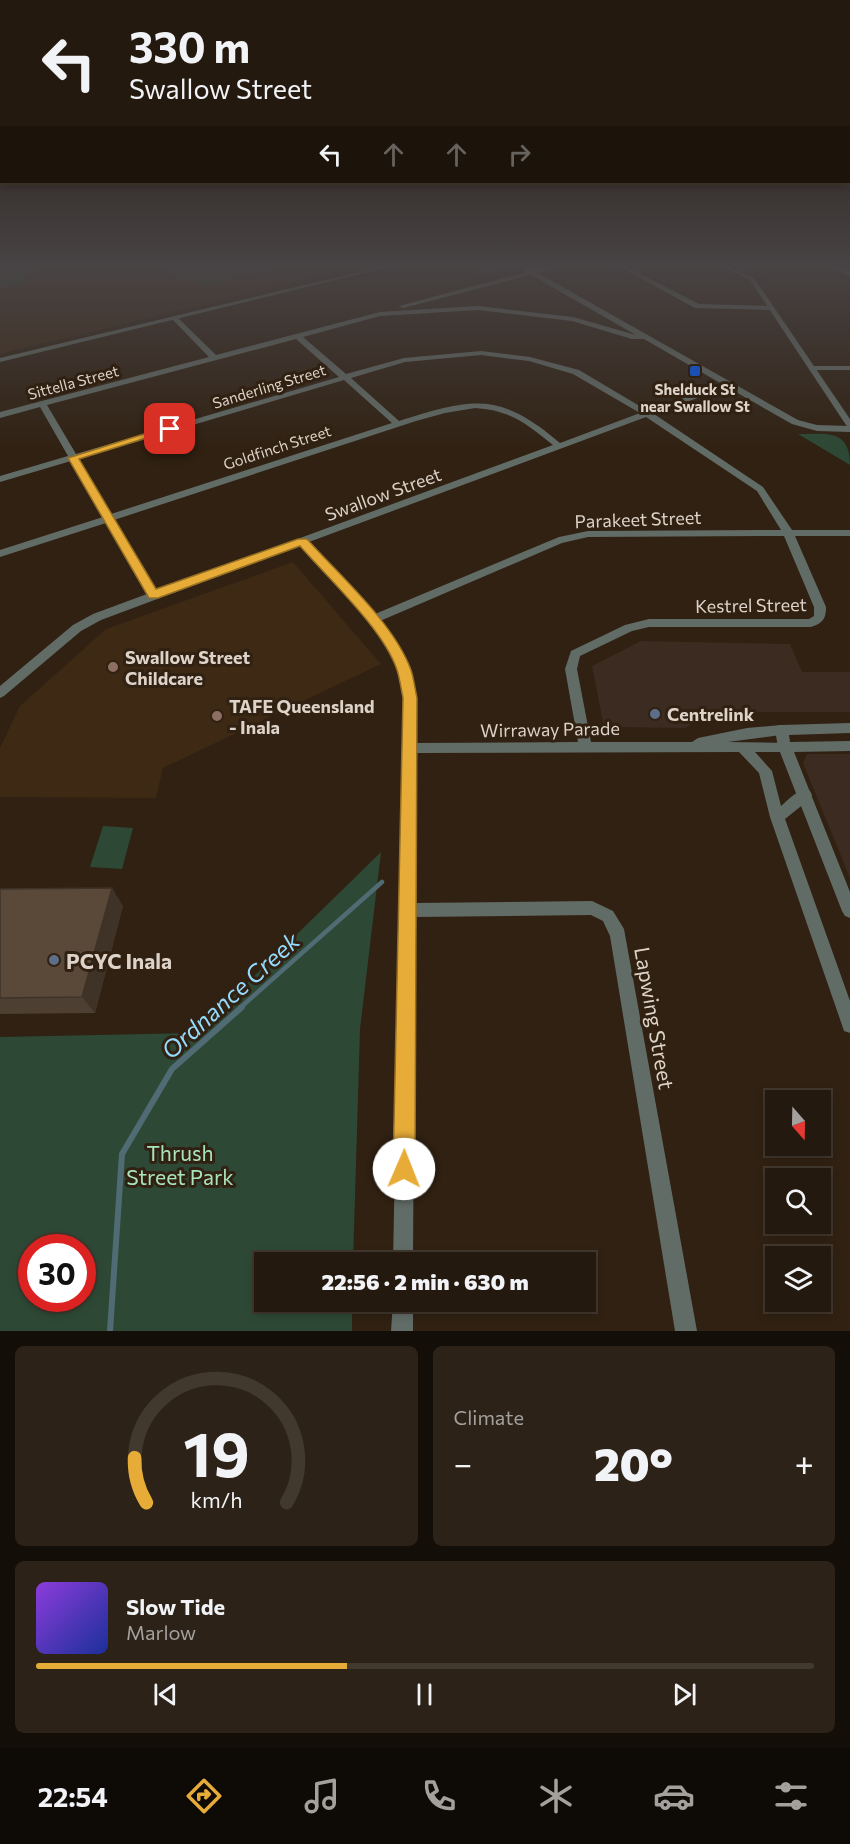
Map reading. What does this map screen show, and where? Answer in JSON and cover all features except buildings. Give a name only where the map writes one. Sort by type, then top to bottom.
[{"type":"street","points":[[0,360],[142,326]]},
{"type":"street","points":[[184,326],[214,358]]},
{"type":"street","name":"Sittella Street","points":[[0,415],[335,326]]},
{"type":"street","points":[[598,326],[635,337],[647,337]]},
{"type":"street","points":[[629,326],[806,426],[850,427]]},
{"type":"street","points":[[783,326],[850,427]]},
{"type":"street","points":[[298,336],[343,378],[398,424]]},
{"type":"street","name":"Sanderling Street","points":[[0,479],[421,357],[481,353],[530,359],[576,372],[646,413]]},
{"type":"street","points":[[812,368],[850,368]]},
{"type":"street","name":"Swallow Street","points":[[0,693],[77,628],[97,617],[728,384]]},
{"type":"street","points":[[42,404],[153,595]]},
{"type":"street","name":"Goldfinch Street","points":[[0,554],[398,424],[463,406],[485,406],[520,417],[559,446]]},
{"type":"street","name":"Kestrel Street","points":[[585,746],[571,669],[575,654],[629,628],[649,623],[811,623],[820,618],[820,607],[786,532],[770,501],[760,489],[646,413]]},
{"type":"street","name":"Parakeet Street","points":[[372,620],[559,540],[588,534],[850,532]]},
{"type":"street","points":[[302,542],[372,620],[395,651],[405,671],[410,698],[403,1252]]},
{"type":"street","name":"Wirraway Parade","points":[[692,745],[747,733],[850,728]]},
{"type":"street","points":[[781,730],[785,747],[850,911]]},
{"type":"street","name":"Wirraway Parade","points":[[409,748],[850,746]]},
{"type":"street","points":[[743,748],[765,771],[777,816],[850,1024]]},
{"type":"street","points":[[777,816],[805,795]]},
{"type":"street","name":"Lapwing Street","points":[[406,910],[592,908],[608,916],[618,934],[686,1331]]},
{"type":"street","points":[[402,1331],[403,1312]]},
{"type":"shaded area","points":[[0,326],[115,326],[0,354]]},
{"type":"shaded area","points":[[293,562],[381,664],[163,768],[156,798],[0,797],[0,748],[20,706],[106,629]]},
{"type":"shaded area","points":[[641,641],[790,644],[802,672],[850,672],[850,712],[704,712],[686,728],[604,727],[592,666]]},
{"type":"shaded area","points":[[807,754],[850,754],[850,878],[803,763]]},
{"type":"green space","points":[[798,434],[827,434],[841,439],[849,453],[850,465]]},
{"type":"green space","points":[[103,826],[133,828],[122,869],[90,867]]},
{"type":"green space","name":"Thrush Street Park","points":[[381,852],[360,1029],[353,1252],[254,1252],[254,1312],[352,1312],[352,1331],[0,1331],[0,1037],[196,1033]]},
{"type":"waterway","name":"Ordnance Creek","points":[[240,1008],[382,882]]},
{"type":"waterway","name":"Ordnance Creek","points":[[110,1331],[122,1154],[172,1069],[242,1007]]},
{"type":"place","name":"Shelduck St near Swallow St","points":[[695,371]]},
{"type":"place","name":"Swallow Street Childcare","points":[[113,667]]},
{"type":"place","name":"Centrelink","points":[[655,714]]},
{"type":"place","name":"TAFE Queensland - Inala","points":[[217,716]]},
{"type":"place","name":"PCYC Inala","points":[[54,960]]},
{"type":"route","points":[[170,429],[73,458],[153,595],[302,542],[372,620],[395,651],[405,671],[410,698],[404,1169]]}]
